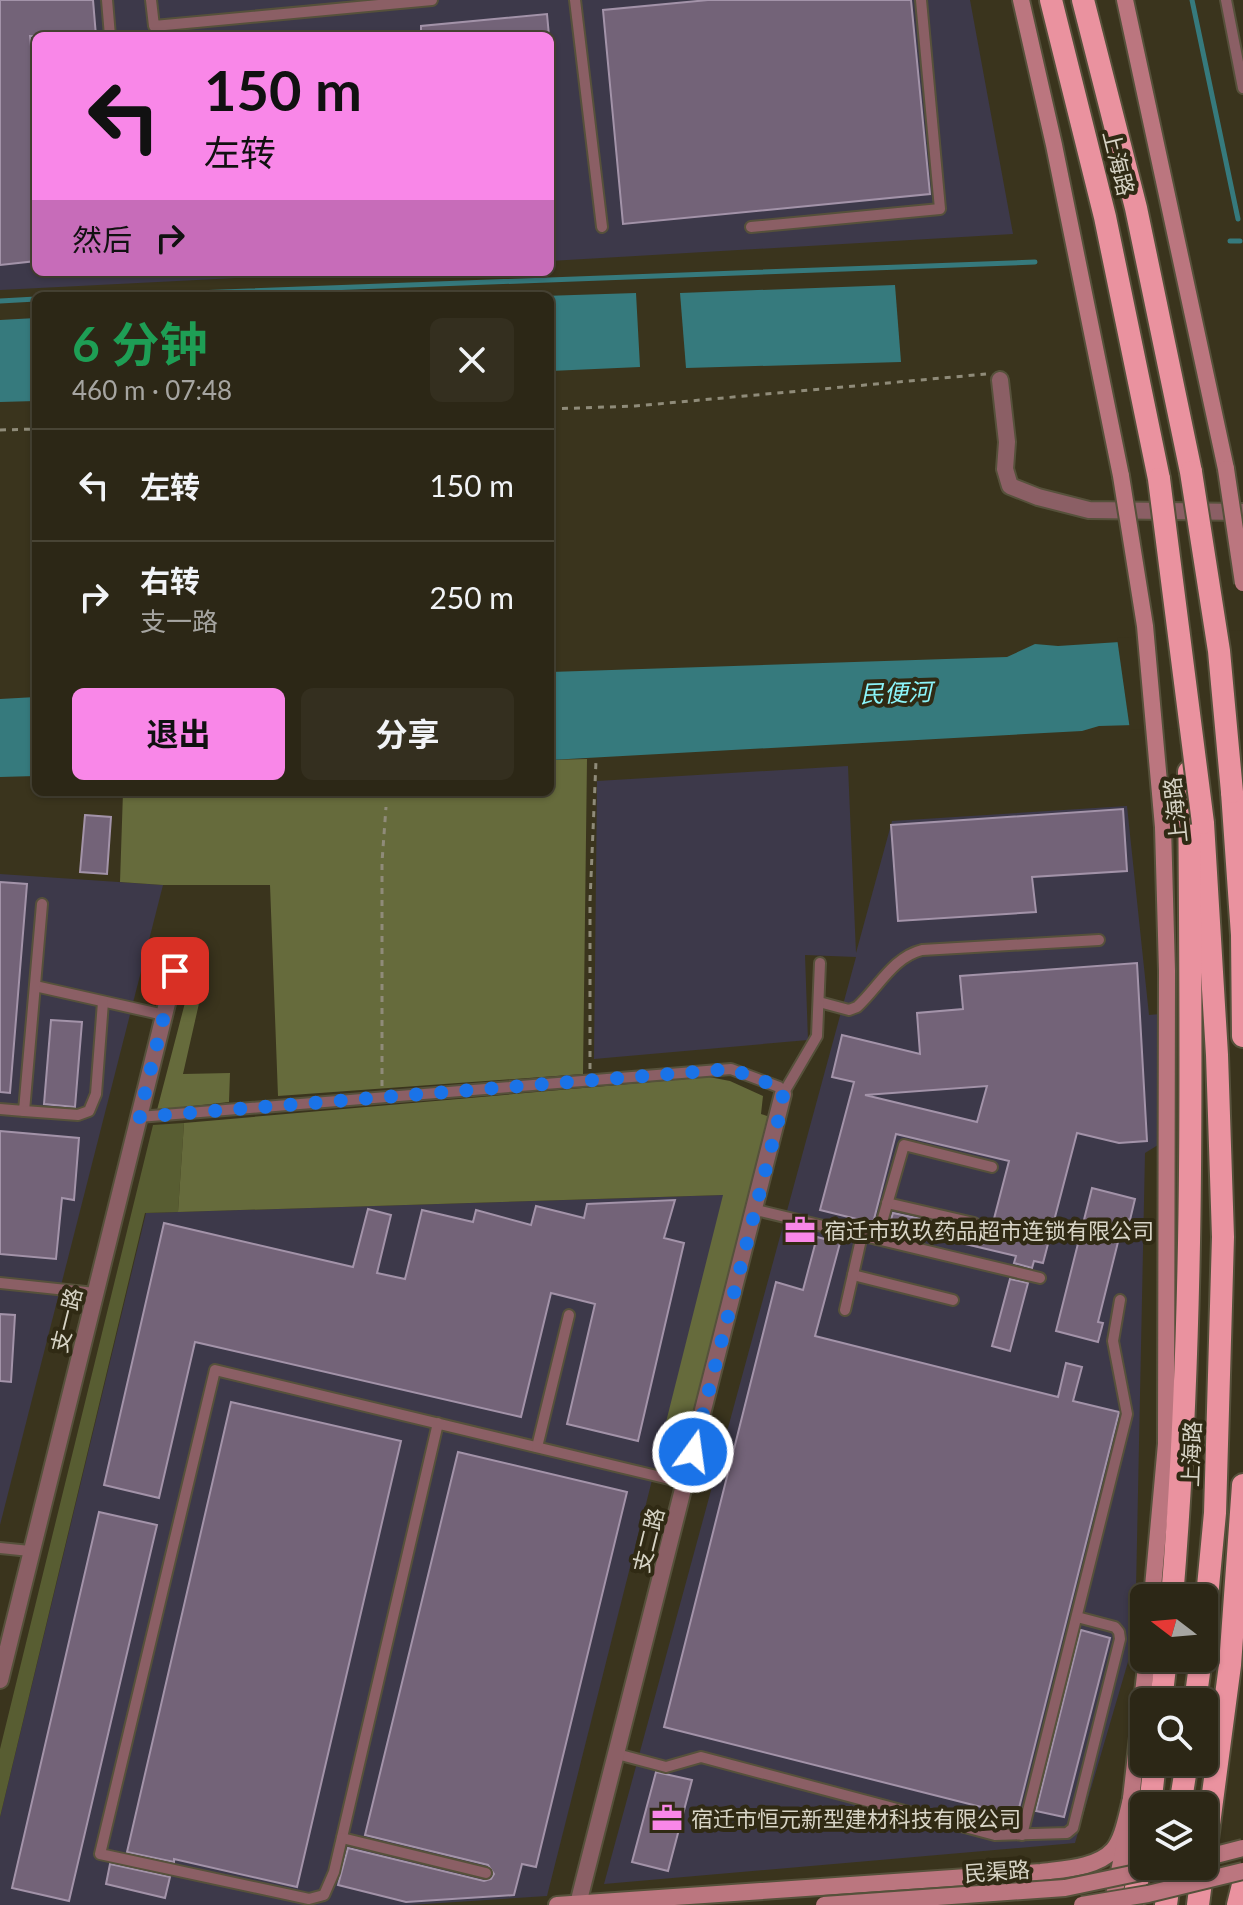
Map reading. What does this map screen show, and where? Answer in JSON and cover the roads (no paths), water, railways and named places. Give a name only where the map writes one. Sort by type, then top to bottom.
[{"type":"highway","name":"上海路","points":[[1085,7],[1136,208],[1191,472],[1219,651],[1243,937],[1243,1036]]},
{"type":"highway","name":"上海路","points":[[1053,11],[1105,217],[1159,479],[1188,695],[1217,1055],[1223,1237],[1215,1513],[1208,1584]]},
{"type":"highway","points":[[1173,1584],[1189,1223],[1196,824]]},
{"type":"highway","points":[[1213,1792],[1230,1665],[1243,1485]]},
{"type":"highway","points":[[1133,1905],[1137,1880]]},
{"type":"highway","points":[[1166,1905],[1169,1880]]},
{"type":"highway","points":[[1198,1905],[1201,1880]]},
{"type":"highway","points":[[1238,1905],[1243,1885]]},
{"type":"main road","name":"上海路","points":[[1021,0],[1054,145],[1121,476],[1145,626],[1163,827],[1167,971],[1166,1444],[1153,1584]]},
{"type":"main road","name":"上海路","points":[[1125,0],[1226,469],[1243,583]]},
{"type":"main road","points":[[1141,1792],[1146,1672]]},
{"type":"main road","points":[[557,1905],[1041,1872],[1100,1860],[1114,1850],[1130,1821]]},
{"type":"main road","points":[[1112,1905],[1130,1840]]},
{"type":"main road","points":[[1218,1857],[1243,1848]]},
{"type":"main road","points":[[1082,1905],[1148,1894],[1243,1871]]},
{"type":"main road","name":"民渠路","points":[[824,1905],[1065,1888],[1130,1875]]},
{"type":"street","points":[[1000,380],[1007,442],[1005,469],[1010,486],[1089,510],[1243,512]]},
{"type":"street","name":"支一路","points":[[0,1680],[175,971]]},
{"type":"street","name":"支二路","points":[[578,1904],[783,1094]]},
{"type":"lane","points":[[107,0],[110,32]]},
{"type":"lane","points":[[151,0],[154,26],[432,0]]},
{"type":"lane","points":[[575,0],[602,227]]},
{"type":"lane","points":[[751,227],[940,209],[921,0]]},
{"type":"lane","points":[[1226,0],[1243,88]]},
{"type":"lane","points":[[24,1111],[42,904]]},
{"type":"lane","points":[[819,1002],[849,1010],[857,1007],[892,968],[913,952],[922,950],[1099,940]]},
{"type":"lane","points":[[139,1117],[731,1069],[779,1087],[783,1094],[817,1036],[820,963]]},
{"type":"lane","points":[[35,986],[164,1015]]},
{"type":"lane","points":[[0,1109],[78,1115],[89,1111],[96,1094],[103,1002]]},
{"type":"lane","points":[[877,1239],[904,1145],[992,1167]]},
{"type":"lane","points":[[887,1203],[974,1223]]},
{"type":"lane","points":[[756,1210],[1040,1278]]},
{"type":"lane","points":[[845,1310],[862,1235]]},
{"type":"lane","points":[[853,1275],[953,1300]]},
{"type":"lane","points":[[0,1283],[95,1293]]},
{"type":"lane","points":[[1022,1835],[1127,1414],[1113,1341],[1120,1300]]},
{"type":"lane","points":[[537,1447],[569,1315]]},
{"type":"lane","points":[[438,1423],[334,1872],[324,1895],[309,1899],[100,1854],[215,1370],[438,1423],[686,1483]]},
{"type":"lane","points":[[0,1548],[30,1551]]},
{"type":"lane","points":[[617,1754],[666,1767],[701,1757],[995,1835],[1067,1833],[1073,1828],[1120,1639],[1115,1627],[1077,1617]]},
{"type":"lane","points":[[342,1838],[486,1873]]},
{"type":"water","points":[[895,285],[901,362],[686,368],[680,293]]},
{"type":"water","points":[[636,293],[640,367],[554,371],[554,296]]},
{"type":"water","points":[[32,318],[32,401],[0,402],[0,320]]},
{"type":"water","name":"民便河","points":[[1243,634],[1243,722],[1099,726],[1082,731],[554,760],[554,672],[1007,657],[1035,644],[1058,646]]},
{"type":"water","points":[[32,697],[32,776],[0,777],[0,699]]},
{"type":"waterway","points":[[1192,0],[1238,219]]},
{"type":"waterway","points":[[1230,241],[1240,241]]},
{"type":"waterway","points":[[221,292],[1035,262]]},
{"type":"waterway","points":[[0,301],[32,299]]},
{"type":"place","name":"宿迁市玖玖药品超市连锁有限公司","points":[[800,1230]]},
{"type":"place","name":"宿迁市恒元新型建材科技有限公司","points":[[667,1818]]}]
